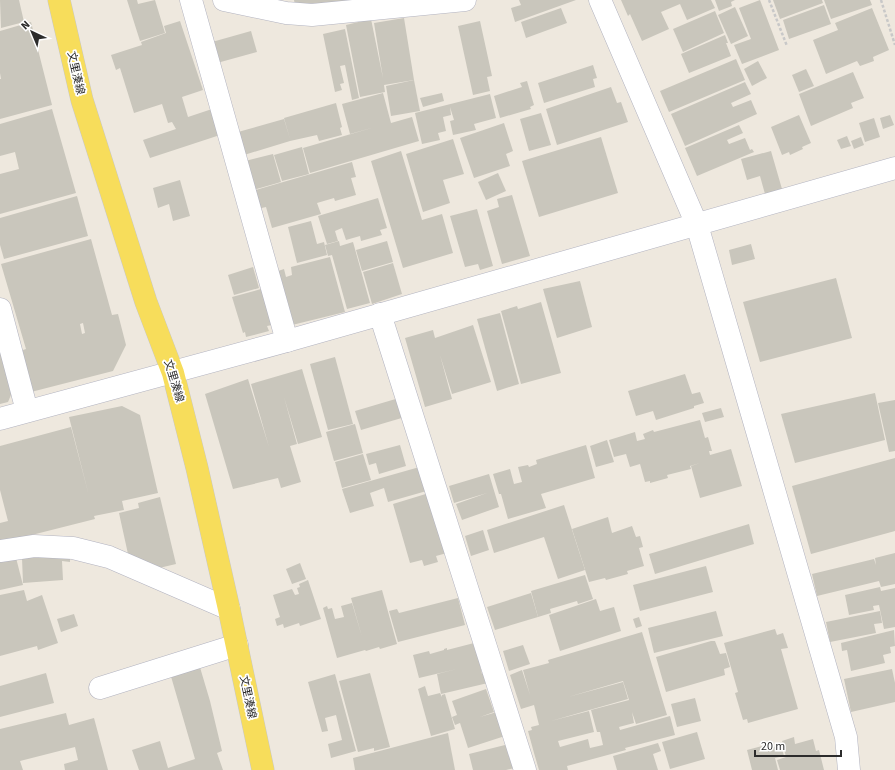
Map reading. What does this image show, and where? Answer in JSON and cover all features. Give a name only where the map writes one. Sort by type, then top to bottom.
[{"type":"main road","name":"文里湊線","points":[[59,0],[82,100],[146,302],[173,373],[230,609],[263,770]]},
{"type":"street","points":[[192,0],[288,341]]},
{"type":"street","points":[[224,0],[286,13],[312,15],[465,0]]},
{"type":"street","points":[[600,0],[697,225],[846,737],[849,770]]},
{"type":"street","points":[[0,419],[288,341],[895,168]]},
{"type":"street","points":[[0,309],[27,411]]},
{"type":"street","points":[[380,314],[526,770]]},
{"type":"street","points":[[0,551],[34,546],[73,548],[87,551],[109,557],[230,609]]},
{"type":"street","points":[[100,688],[237,645]]},
{"type":"path","points":[[769,0],[787,46]]},
{"type":"path","points":[[880,0],[895,46]]},
{"type":"building","points":[[0,0],[19,0],[24,22],[1,28]]},
{"type":"building","points":[[127,0],[137,0],[138,4],[155,0],[165,33],[140,41]]},
{"type":"building","points":[[294,0],[362,0],[295,5]]},
{"type":"building","points":[[519,0],[576,0],[515,22],[511,8],[521,5]]},
{"type":"building","points":[[621,0],[711,0],[715,8],[687,20],[680,4],[661,12],[669,29],[642,41],[630,14],[628,16]]},
{"type":"building","points":[[715,0],[735,0],[731,2],[732,6],[719,11]]},
{"type":"building","points":[[760,0],[779,50],[742,64],[734,45],[751,39],[739,8]]},
{"type":"building","points":[[773,0],[822,0],[823,3],[780,19]]},
{"type":"building","points":[[824,0],[870,0],[872,5],[831,19]]},
{"type":"building","points":[[824,5],[831,24],[789,39],[783,20]]},
{"type":"building","points":[[735,7],[748,36],[731,44],[718,15]]},
{"type":"building","points":[[561,8],[567,23],[526,38],[521,22]]},
{"type":"building","points":[[872,8],[889,50],[873,57],[874,61],[860,66],[857,61],[826,74],[813,40],[838,30],[835,23]]},
{"type":"building","points":[[715,11],[724,33],[683,52],[673,29]]},
{"type":"building","points":[[404,18],[414,80],[384,85],[385,92],[360,97],[346,25],[371,19],[383,78],[374,23]]},
{"type":"building","points":[[180,21],[203,90],[182,97],[188,117],[212,109],[220,135],[150,158],[143,140],[176,129],[172,122],[168,123],[162,104],[134,113],[120,68],[116,70],[111,55],[142,45],[141,42],[166,33],[164,26]]},
{"type":"building","points":[[480,21],[492,76],[487,77],[490,91],[473,95],[458,26]]},
{"type":"building","points":[[31,22],[52,105],[0,119],[0,31]]},
{"type":"building","points":[[345,29],[359,98],[352,100],[345,65],[340,66],[344,83],[340,84],[342,90],[335,92],[323,34]]},
{"type":"building","points":[[251,31],[257,52],[217,63],[212,42]]},
{"type":"building","points":[[725,35],[728,43],[726,43],[731,56],[689,73],[681,54]]},
{"type":"building","points":[[736,59],[745,80],[669,112],[660,91]]},
{"type":"building","points":[[758,61],[767,78],[752,86],[744,69]]},
{"type":"building","points":[[593,65],[597,78],[593,79],[595,87],[544,103],[538,83]]},
{"type":"building","points":[[806,69],[814,86],[799,92],[792,75]]},
{"type":"building","points":[[853,72],[864,98],[851,103],[853,108],[811,126],[799,94]]},
{"type":"building","points":[[414,80],[420,111],[391,116],[386,86]]},
{"type":"building","points":[[527,81],[534,105],[530,107],[531,109],[500,118],[494,96],[522,87],[520,83]]},
{"type":"building","points":[[745,82],[751,94],[731,103],[733,107],[751,100],[757,114],[685,146],[671,114]]},
{"type":"building","points":[[611,87],[617,103],[621,102],[628,122],[557,145],[546,109]]},
{"type":"building","points":[[383,93],[391,123],[412,117],[419,141],[310,173],[303,148],[375,127],[350,134],[342,104]]},
{"type":"building","points":[[442,93],[444,101],[423,107],[420,98]]},
{"type":"building","points":[[490,94],[496,118],[474,124],[476,130],[453,135],[450,121],[454,120],[450,107],[451,115],[443,117],[446,131],[438,133],[440,140],[422,144],[415,113]]},
{"type":"building","points":[[336,103],[342,127],[340,128],[342,135],[319,141],[317,135],[290,141],[244,155],[238,132],[284,119],[290,139],[284,118]]},
{"type":"building","points":[[52,109],[76,193],[0,214],[0,174],[19,169],[15,152],[0,156],[0,124]]},
{"type":"building","points":[[541,113],[551,145],[529,151],[520,119]]},
{"type":"building","points":[[799,115],[811,143],[802,147],[803,149],[790,155],[789,152],[782,155],[771,127]]},
{"type":"building","points":[[890,115],[894,125],[883,129],[880,118]]},
{"type":"building","points":[[874,118],[880,137],[865,142],[859,123]]},
{"type":"building","points":[[504,123],[513,151],[506,154],[510,166],[474,178],[460,138]]},
{"type":"building","points":[[739,125],[743,133],[727,140],[729,144],[745,138],[750,150],[752,149],[754,152],[697,176],[685,148]]},
{"type":"building","points":[[847,136],[851,146],[841,149],[837,140]]},
{"type":"building","points":[[601,137],[618,193],[539,217],[522,161]]},
{"type":"building","points":[[861,137],[864,145],[854,149],[851,141]]},
{"type":"building","points":[[453,139],[464,174],[443,180],[450,203],[423,212],[406,154]]},
{"type":"building","points":[[302,147],[309,174],[282,181],[274,155]]},
{"type":"building","points":[[401,151],[422,220],[442,214],[453,253],[403,268],[371,161]]},
{"type":"building","points":[[771,151],[782,189],[765,194],[760,176],[747,180],[741,159]]},
{"type":"building","points":[[273,154],[281,182],[253,190],[245,161]]},
{"type":"building","points":[[352,162],[356,177],[351,178],[356,195],[335,201],[334,198],[317,203],[321,214],[272,228],[266,207],[257,209],[252,191]]},
{"type":"building","points":[[498,173],[506,191],[486,200],[478,182]]},
{"type":"building","points":[[180,180],[190,216],[173,221],[169,204],[158,208],[153,188]]},
{"type":"building","points":[[512,195],[530,256],[502,264],[487,211],[499,207],[497,199]]},
{"type":"building","points":[[77,196],[88,236],[4,259],[0,245],[0,218]]},
{"type":"building","points":[[378,198],[387,228],[380,230],[382,235],[361,241],[360,236],[346,240],[342,228],[335,231],[338,241],[327,244],[318,216]]},
{"type":"building","points":[[477,209],[493,266],[480,270],[478,264],[465,267],[450,216]]},
{"type":"building","points":[[311,221],[317,244],[324,242],[327,255],[297,263],[288,227]]},
{"type":"building","points":[[91,239],[112,315],[118,314],[126,345],[113,371],[31,392],[20,351],[26,349],[1,264]],"holes":[[[83,323],[85,333],[82,334],[80,324]]]},
{"type":"building","points":[[339,241],[340,246],[353,242],[370,303],[347,309],[332,255],[328,256],[325,245]]},
{"type":"building","points":[[387,241],[393,262],[362,271],[356,250]]},
{"type":"building","points":[[751,244],[755,259],[732,265],[729,250]]},
{"type":"building","points":[[330,257],[345,312],[288,326],[275,272],[284,269],[286,277],[292,275],[291,267]]},
{"type":"building","points":[[393,263],[402,294],[372,304],[363,272]]},
{"type":"building","points":[[253,267],[259,288],[234,295],[228,275]]},
{"type":"building","points":[[836,278],[852,338],[760,362],[743,302]]},
{"type":"building","points":[[580,281],[592,327],[557,338],[543,289]]},
{"type":"building","points":[[261,289],[272,325],[267,326],[269,331],[246,337],[245,332],[243,333],[232,297]]},
{"type":"building","points":[[541,302],[561,373],[521,384],[501,311],[517,306],[518,309]]},
{"type":"building","points":[[500,313],[519,384],[497,391],[477,319]]},
{"type":"building","points":[[473,325],[491,382],[452,394],[440,355],[452,399],[425,407],[405,338],[433,330],[435,338]]},
{"type":"building","points":[[0,338],[14,388],[8,402],[0,404]]},
{"type":"building","points":[[335,357],[353,424],[328,430],[310,364]]},
{"type":"building","points":[[302,369],[322,437],[298,444],[284,397],[297,444],[290,446],[301,482],[281,488],[278,478],[233,489],[205,394],[248,379],[269,447],[251,384]]},
{"type":"building","points":[[685,374],[692,394],[700,392],[704,403],[694,406],[694,408],[656,420],[653,411],[636,416],[628,391]]},
{"type":"building","points":[[875,393],[885,440],[795,463],[781,414]]},
{"type":"building","points":[[399,398],[405,417],[361,430],[355,411]]},
{"type":"building","points":[[895,400],[895,451],[889,452],[878,403]]},
{"type":"building","points":[[122,406],[140,415],[158,493],[122,501],[124,510],[94,516],[95,519],[0,543],[0,523],[8,521],[0,490],[0,446],[71,427],[89,496],[69,417]]},
{"type":"building","points":[[721,408],[724,417],[705,422],[702,413]]},
{"type":"building","points":[[700,420],[705,438],[708,437],[712,451],[709,451],[710,455],[731,449],[742,486],[700,498],[691,466],[700,463],[690,466],[691,469],[667,475],[668,478],[650,483],[650,481],[645,482],[640,464],[630,467],[626,454],[614,457],[609,440],[635,432],[637,441],[645,439],[643,434],[653,430],[654,432]]},
{"type":"building","points":[[355,424],[363,453],[334,461],[326,432]]},
{"type":"building","points":[[607,440],[614,462],[596,467],[590,446]]},
{"type":"building","points":[[400,445],[406,466],[379,474],[376,463],[369,465],[366,454]]},
{"type":"building","points":[[586,445],[595,478],[541,494],[546,508],[508,519],[501,494],[499,494],[493,474],[510,469],[514,484],[522,482],[518,467],[528,465],[529,467],[537,464],[536,460]]},
{"type":"building","points":[[363,454],[371,480],[342,488],[335,462]]},
{"type":"building","points":[[895,458],[895,531],[811,554],[792,486]]},
{"type":"building","points":[[423,466],[430,490],[388,502],[384,488],[370,493],[374,506],[350,513],[342,489]]},
{"type":"building","points":[[489,474],[499,507],[462,520],[456,504],[487,493],[454,503],[449,486]]},
{"type":"building","points":[[429,493],[447,553],[436,556],[438,562],[424,566],[422,560],[410,563],[393,504]]},
{"type":"building","points":[[160,497],[176,564],[159,568],[128,554],[119,513],[139,508],[138,503]]},
{"type":"building","points":[[564,505],[585,570],[558,579],[544,537],[494,553],[487,530]]},
{"type":"building","points":[[608,517],[612,533],[632,526],[636,537],[640,536],[643,547],[639,548],[644,566],[627,571],[628,574],[606,580],[605,578],[589,582],[572,529]]},
{"type":"building","points":[[749,524],[754,544],[655,574],[649,554]]},
{"type":"building","points":[[483,530],[489,550],[471,556],[465,536]]},
{"type":"building","points":[[895,553],[895,584],[881,587],[879,581],[817,596],[812,574],[874,559],[876,565],[875,558]]},
{"type":"building","points":[[15,554],[23,585],[0,590],[0,556]]},
{"type":"building","points":[[61,555],[70,556],[70,562],[62,561],[63,580],[23,583],[22,558]]},
{"type":"building","points":[[300,563],[306,579],[292,584],[286,569]]},
{"type":"building","points":[[706,566],[713,592],[640,611],[633,585]]},
{"type":"building","points":[[585,575],[593,599],[578,604],[577,601],[550,609],[551,613],[538,617],[531,591]]},
{"type":"building","points":[[308,580],[321,619],[300,626],[299,623],[284,628],[283,624],[277,626],[275,619],[280,617],[273,595],[292,589],[295,595],[299,594],[297,588],[300,587],[299,584]]},
{"type":"building","points":[[880,587],[881,591],[895,588],[895,627],[884,629],[879,605],[873,606],[874,610],[849,615],[845,595]]},
{"type":"building","points":[[24,590],[27,601],[42,595],[58,643],[38,650],[37,646],[0,656],[0,595]]},
{"type":"building","points":[[382,590],[397,644],[380,649],[379,647],[365,650],[337,658],[323,608],[327,606],[328,609],[332,608],[335,619],[344,617],[341,606],[352,603],[362,637],[351,598]]},
{"type":"building","points":[[531,593],[538,617],[495,630],[487,607]]},
{"type":"building","points":[[458,598],[465,625],[398,642],[389,611],[397,609],[399,613]]},
{"type":"building","points":[[596,599],[600,611],[614,607],[621,631],[560,651],[549,615]]},
{"type":"building","points":[[716,611],[723,636],[654,653],[648,628]]},
{"type":"building","points":[[880,611],[882,623],[874,624],[876,633],[830,642],[826,622]]},
{"type":"building","points":[[74,614],[78,626],[61,632],[57,619]]},
{"type":"building","points":[[639,617],[642,626],[636,628],[633,619]]},
{"type":"building","points":[[775,629],[777,635],[783,633],[788,648],[781,649],[798,709],[748,723],[747,719],[743,720],[735,693],[738,692],[724,643]]},
{"type":"building","points":[[894,630],[895,646],[890,647],[891,653],[883,655],[885,663],[851,671],[847,650],[842,651],[841,643]]},
{"type":"building","points":[[642,632],[667,715],[636,724],[632,712],[634,723],[619,727],[620,730],[670,716],[675,735],[625,748],[626,750],[567,766],[568,770],[539,770],[528,731],[532,730],[531,727],[539,725],[534,705],[521,709],[510,675],[522,670],[530,695],[523,670],[549,663],[548,660]],"holes":[[[623,681],[629,700],[591,710],[597,732],[600,732],[603,745],[590,748],[588,739],[560,747],[558,741],[594,732],[589,711],[551,721],[628,699],[623,682],[568,697]]]},
{"type":"building","points":[[715,641],[720,654],[726,653],[730,667],[724,669],[725,675],[666,692],[656,657]]},
{"type":"building","points":[[478,642],[477,651],[482,674],[485,673],[488,683],[441,694],[437,674],[457,669],[419,678],[413,655],[429,651],[430,654],[447,648],[447,650]]},
{"type":"building","points":[[523,645],[530,664],[509,671],[503,651]]},
{"type":"building","points":[[199,664],[222,751],[217,753],[223,770],[139,770],[132,750],[160,741],[168,768],[195,759],[170,673]]},
{"type":"building","points":[[892,669],[895,683],[895,702],[851,712],[844,679]]},
{"type":"building","points":[[46,673],[54,703],[0,717],[0,686]]},
{"type":"building","points":[[370,673],[390,747],[374,751],[374,748],[358,752],[339,681]]},
{"type":"building","points":[[335,674],[356,751],[331,758],[328,744],[342,740],[336,715],[325,718],[328,731],[322,732],[308,682]]},
{"type":"building","points":[[425,686],[428,696],[440,693],[442,697],[442,695],[445,694],[455,729],[431,736],[418,689]]},
{"type":"building","points":[[486,689],[494,712],[480,717],[500,711],[508,735],[468,748],[460,723],[455,725],[452,717],[457,715],[452,701]]},
{"type":"building","points":[[695,698],[701,721],[677,727],[671,704]]},
{"type":"building","points":[[66,713],[69,725],[94,718],[108,770],[65,770],[64,764],[78,760],[75,747],[20,761],[23,770],[0,770],[0,729]]},
{"type":"building","points":[[697,732],[705,759],[670,769],[662,742]]},
{"type":"building","points":[[448,733],[455,770],[355,770],[353,758]]},
{"type":"building","points":[[794,737],[795,744],[813,739],[816,751],[819,750],[824,770],[780,770],[777,760],[786,757],[782,741]]},
{"type":"building","points":[[513,743],[519,767],[506,770],[473,770],[469,754]]},
{"type":"building","points":[[658,743],[661,751],[653,754],[658,770],[617,770],[613,756]]},
{"type":"building","points":[[773,743],[774,747],[781,745],[784,756],[775,758],[778,770],[752,770],[747,750]]}]
